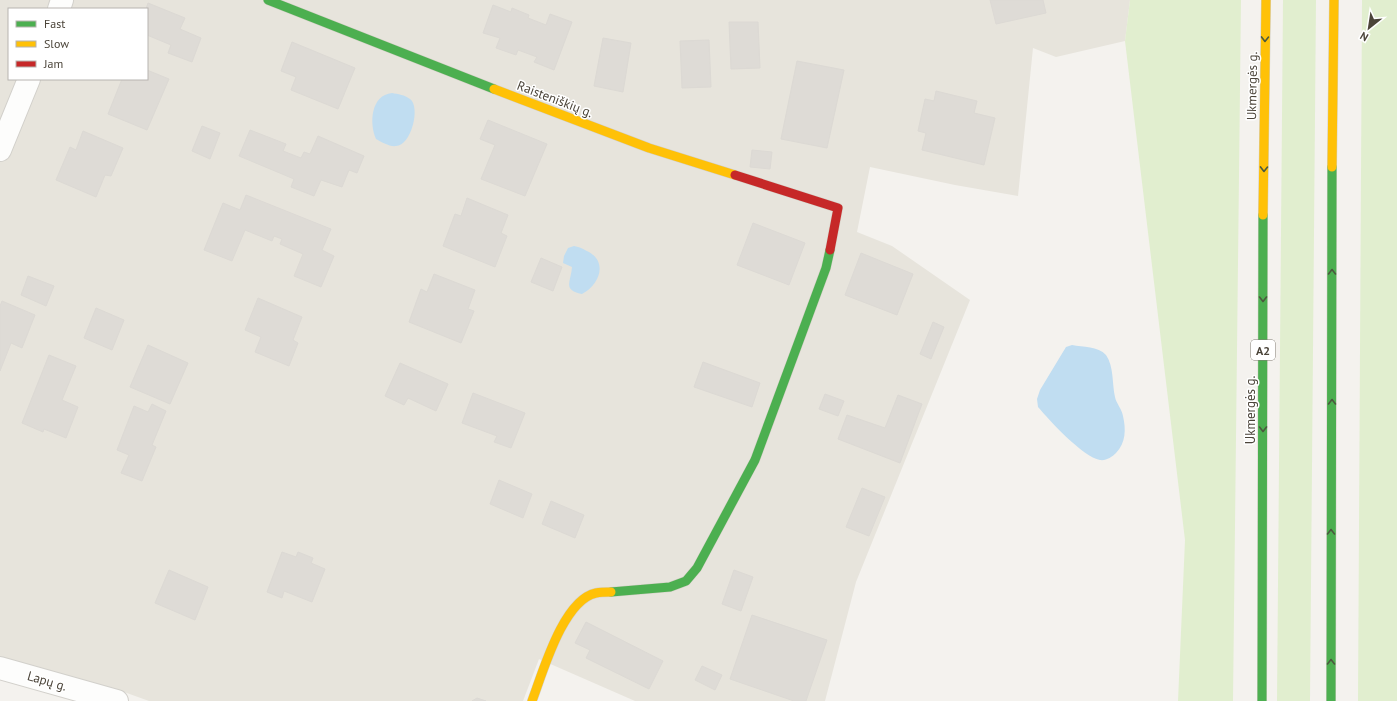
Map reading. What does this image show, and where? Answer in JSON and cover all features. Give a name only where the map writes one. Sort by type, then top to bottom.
[{"type":"main road","name":"Raisteniškių g.","points":[[268,0],[453,74],[649,148],[838,208],[826,268],[755,460],[697,568],[686,581],[670,587],[595,593],[581,601],[570,613],[555,639],[532,701]]},
{"type":"main road","name":"Ukmergės g.","points":[[1262,701],[1263,211],[1266,0]]},
{"type":"main road","points":[[1331,701],[1332,151],[1334,0]]},
{"type":"street","points":[[0,150],[30,80]]},
{"type":"street","name":"Lapų g.","points":[[0,668],[117,701]]},
{"type":"shaded area","points":[[0,0],[1130,0],[1125,41],[1056,57],[1033,48],[1018,196],[955,185],[870,167],[857,232],[892,246],[970,300],[856,582],[825,701],[635,701],[539,659],[523,701],[149,701],[113,688],[0,657]]},
{"type":"green space","points":[[1130,0],[1241,0],[1233,701],[1178,701],[1185,540],[1125,41]]},
{"type":"green space","points":[[1283,0],[1316,0],[1310,701],[1277,701]]},
{"type":"green space","points":[[1362,0],[1397,0],[1397,701],[1358,701]]},
{"type":"water","points":[[392,93],[410,99],[415,110],[413,126],[410,133],[406,140],[396,146],[388,145],[376,139],[372,118],[376,104],[380,99],[385,95]]},
{"type":"water","points":[[574,246],[589,252],[595,257],[600,268],[597,280],[582,294],[570,288],[569,281],[572,267],[563,263],[564,256],[568,248]]},
{"type":"water","points":[[1072,345],[1090,347],[1099,350],[1109,359],[1115,397],[1122,413],[1125,431],[1122,445],[1113,456],[1107,459],[1100,460],[1076,446],[1038,407],[1037,399],[1040,390],[1066,347]]},
{"type":"building","points":[[990,0],[1043,0],[1046,13],[996,24]]},
{"type":"building","points":[[148,3],[185,18],[180,29],[201,38],[192,62],[168,53],[171,45],[148,35],[148,8],[146,8]]},
{"type":"building","points":[[493,5],[511,12],[512,8],[529,15],[528,18],[546,25],[550,14],[572,22],[554,70],[534,62],[537,57],[518,50],[516,55],[496,48],[500,38],[483,33]]},
{"type":"building","points":[[729,22],[758,22],[760,68],[731,69]]},
{"type":"building","points":[[603,38],[631,43],[623,92],[594,86]]},
{"type":"building","points":[[709,40],[711,87],[682,88],[680,41]]},
{"type":"building","points":[[292,42],[355,68],[338,109],[291,90],[296,77],[281,71]]},
{"type":"building","points":[[797,61],[844,70],[827,148],[781,139]]},
{"type":"building","points":[[148,70],[169,79],[147,130],[108,114],[122,80],[148,80]]},
{"type":"building","points":[[936,91],[977,101],[974,113],[995,118],[984,165],[922,150],[926,133],[918,131],[925,99],[934,101]]},
{"type":"building","points":[[488,120],[547,144],[525,196],[481,179],[495,145],[480,139]]},
{"type":"building","points":[[202,126],[220,133],[210,159],[192,151]]},
{"type":"building","points":[[250,130],[286,144],[283,151],[301,158],[304,152],[310,154],[318,136],[364,156],[357,173],[349,170],[342,187],[321,180],[314,196],[291,187],[294,179],[239,156]]},
{"type":"building","points":[[83,131],[123,148],[111,176],[105,175],[96,197],[56,180],[70,147],[76,150]]},
{"type":"building","points":[[752,150],[772,152],[770,169],[750,167]]},
{"type":"building","points":[[246,195],[331,229],[322,250],[334,256],[321,287],[294,276],[303,254],[280,244],[282,239],[274,236],[272,241],[245,230],[232,261],[204,250],[223,203],[240,210]]},
{"type":"building","points":[[467,198],[508,215],[501,233],[507,236],[495,267],[443,246],[455,214],[461,216]]},
{"type":"building","points":[[753,223],[805,243],[789,285],[737,265]]},
{"type":"building","points":[[861,253],[913,274],[897,315],[845,295]]},
{"type":"building","points":[[541,258],[562,267],[553,291],[531,282]]},
{"type":"building","points":[[434,274],[475,290],[468,309],[474,311],[461,343],[409,322],[421,289],[427,292]]},
{"type":"building","points":[[28,276],[54,286],[46,306],[21,295]]},
{"type":"building","points":[[258,298],[302,317],[293,340],[298,343],[289,366],[255,352],[261,337],[245,330]]},
{"type":"building","points":[[2,301],[35,315],[22,348],[11,343],[0,371],[0,306]]},
{"type":"building","points":[[96,308],[124,320],[112,350],[84,338]]},
{"type":"building","points":[[933,322],[944,327],[931,359],[920,354]]},
{"type":"building","points":[[148,345],[188,363],[170,404],[130,387]]},
{"type":"building","points":[[49,355],[76,366],[62,400],[78,407],[66,438],[44,429],[43,432],[22,423]]},
{"type":"building","points":[[703,362],[760,383],[752,407],[694,387]]},
{"type":"building","points":[[400,363],[448,384],[436,411],[408,398],[404,405],[385,396]]},
{"type":"building","points":[[473,393],[525,413],[511,448],[494,442],[497,436],[462,423]]},
{"type":"building","points":[[825,394],[844,401],[838,416],[819,409]]},
{"type":"building","points":[[898,395],[922,404],[900,463],[838,439],[847,415],[885,428]]},
{"type":"building","points":[[152,404],[166,411],[152,445],[156,447],[142,481],[121,473],[129,455],[117,450],[134,406],[148,412]]},
{"type":"building","points":[[499,480],[532,494],[523,518],[490,504]]},
{"type":"building","points":[[862,488],[885,497],[869,536],[846,527]]},
{"type":"building","points":[[551,501],[584,515],[575,538],[542,524]]},
{"type":"building","points":[[282,552],[296,557],[298,552],[313,558],[311,563],[325,569],[312,602],[284,591],[282,598],[267,592]]},
{"type":"building","points":[[169,570],[208,587],[195,620],[155,603]]},
{"type":"building","points":[[734,570],[753,577],[741,611],[722,604]]},
{"type":"building","points":[[752,615],[827,640],[806,701],[794,701],[730,679]]},
{"type":"building","points":[[586,622],[663,661],[649,689],[586,658],[590,650],[575,643]]},
{"type":"building","points":[[702,666],[722,675],[715,690],[695,680]]},
{"type":"building","points":[[477,698],[486,701],[472,701]]},
{"type":"traffic: fast","points":[[268,0],[494,89]]},
{"type":"traffic: fast","points":[[1331,701],[1332,167]]},
{"type":"traffic: fast","points":[[1262,701],[1263,215]]},
{"type":"traffic: fast","points":[[611,592],[670,587],[686,581],[697,568],[755,460],[826,268],[830,250]]},
{"type":"traffic: slow","points":[[1263,215],[1266,0]]},
{"type":"traffic: slow","points":[[1332,167],[1334,0]]},
{"type":"traffic: slow","points":[[494,89],[649,148],[735,175]]},
{"type":"traffic: slow","points":[[532,701],[548,656],[564,623],[574,609],[584,598],[596,593],[611,592]]},
{"type":"traffic: jam","points":[[735,175],[838,208],[830,250]]}]
